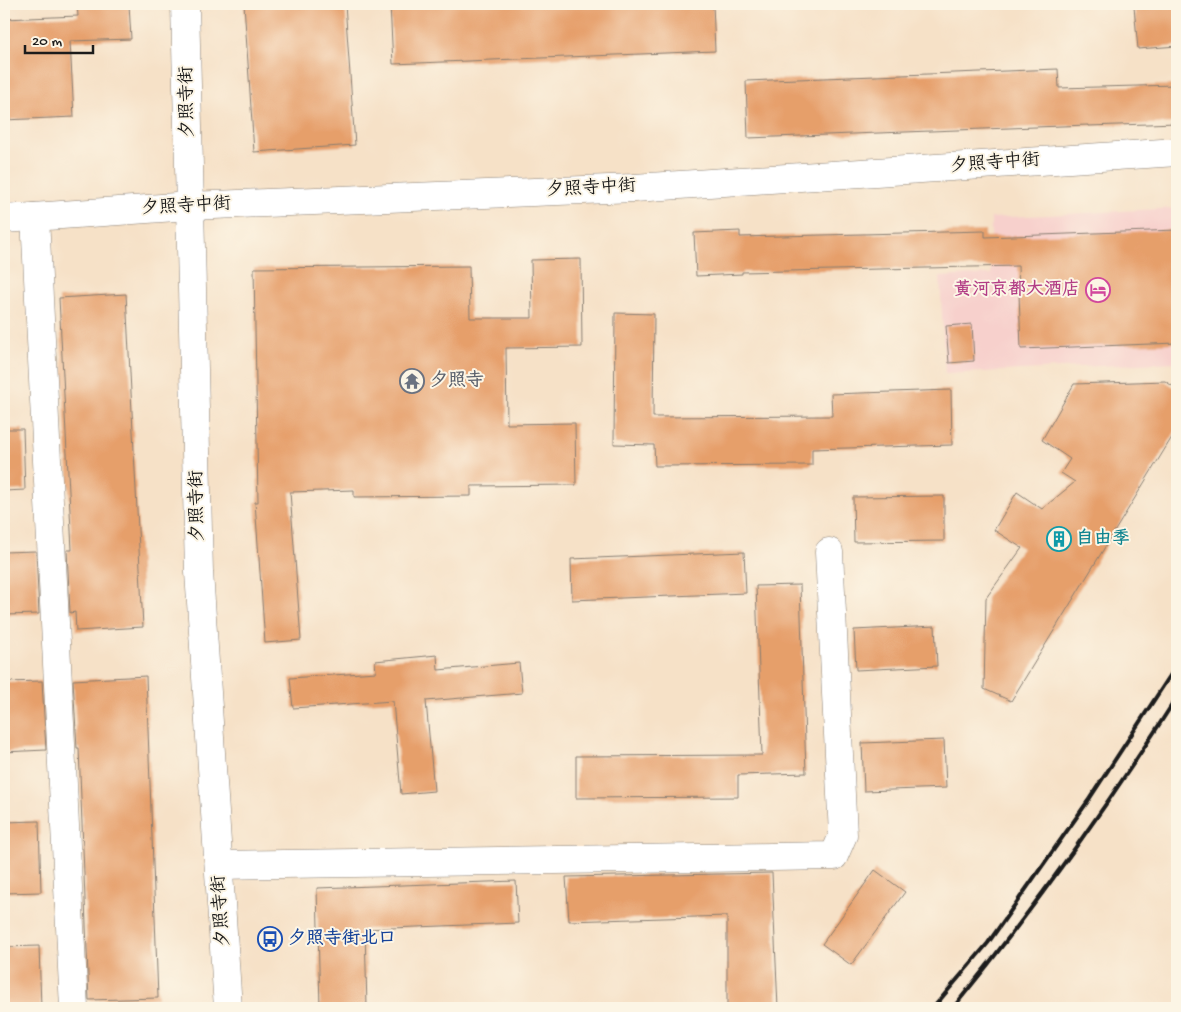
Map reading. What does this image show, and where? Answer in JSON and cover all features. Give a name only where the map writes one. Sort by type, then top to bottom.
[{"type":"street","name":"夕照寺街","points":[[185,4],[200,572],[228,1008]]},
{"type":"street","name":"夕照寺中街","points":[[4,219],[190,206],[634,188],[1177,152]]},
{"type":"street","points":[[35,217],[74,1008]]},
{"type":"street","points":[[219,865],[834,856],[843,835],[829,552]]},
{"type":"shaded area","points":[[1177,208],[1177,362],[945,374],[940,277],[991,274],[991,218]]},
{"type":"building","points":[[77,4],[129,4],[131,39],[70,41],[74,117],[4,120],[4,19],[78,16]]},
{"type":"building","points":[[244,4],[345,4],[355,145],[254,152]]},
{"type":"building","points":[[390,4],[713,4],[715,51],[393,64]]},
{"type":"building","points":[[1177,4],[1177,46],[1138,49],[1134,7]]},
{"type":"building","points":[[1058,69],[1059,88],[1177,85],[1177,123],[748,138],[746,81]]},
{"type":"building","name":"黄河京都大酒店","points":[[1177,230],[1177,343],[1021,349],[1018,266],[742,272],[742,274],[696,276],[694,233],[740,231],[740,237],[985,231],[985,237]]},
{"type":"building","points":[[581,259],[582,347],[506,348],[507,424],[575,423],[576,485],[471,486],[471,496],[354,497],[354,490],[290,492],[301,640],[265,643],[255,502],[258,502],[254,268],[469,266],[470,318],[532,318],[531,260]]},
{"type":"building","points":[[126,294],[143,627],[76,631],[75,612],[70,613],[67,550],[72,550],[59,298]]},
{"type":"building","points":[[615,313],[654,314],[653,417],[832,416],[831,394],[951,390],[952,445],[812,449],[812,465],[655,466],[654,445],[614,444]]},
{"type":"building","points":[[972,324],[974,361],[949,363],[946,326]]},
{"type":"building","name":"自由季","points":[[1165,381],[1177,389],[1177,429],[1011,701],[984,689],[986,598],[1022,548],[994,530],[1017,492],[1042,509],[1075,482],[1061,473],[1070,459],[1042,440],[1074,384]]},
{"type":"building","points":[[4,429],[23,429],[25,490],[4,491]]},
{"type":"building","points":[[944,496],[944,541],[854,542],[853,497]]},
{"type":"building","points":[[36,551],[39,614],[4,615],[4,552]]},
{"type":"building","points":[[744,552],[746,593],[572,600],[571,559]]},
{"type":"building","points":[[800,585],[806,773],[738,775],[738,797],[576,798],[576,756],[762,755],[756,586]]},
{"type":"building","points":[[935,626],[937,666],[856,670],[854,630]]},
{"type":"building","points":[[437,655],[438,670],[519,663],[522,693],[426,701],[434,791],[401,794],[393,701],[293,708],[290,678],[376,672],[375,661]]},
{"type":"building","points":[[146,676],[158,998],[89,1000],[79,748],[77,748],[73,680]]},
{"type":"building","points":[[42,681],[46,750],[4,752],[4,682]]},
{"type":"building","points":[[944,740],[946,788],[864,791],[862,743]]},
{"type":"building","points":[[39,821],[41,892],[4,893],[4,822]]},
{"type":"building","points":[[875,870],[905,892],[851,965],[822,944]]},
{"type":"building","points":[[772,873],[778,1008],[727,1008],[727,916],[569,921],[566,877]]},
{"type":"building","points":[[516,881],[518,923],[365,929],[367,1008],[320,1008],[317,888]]},
{"type":"building","points":[[39,946],[41,1008],[4,1008],[4,947]]},
{"type":"railway","points":[[933,1008],[988,943],[1088,801],[1177,665]]},
{"type":"railway","points":[[953,1008],[1070,856],[1177,697]]},
{"type":"place","name":"黄河京都大酒店","points":[[1098,290]]},
{"type":"place","name":"夕照寺","points":[[412,381]]},
{"type":"place","name":"自由季","points":[[1059,539]]},
{"type":"place","name":"夕照寺街北口","points":[[270,939]]}]
